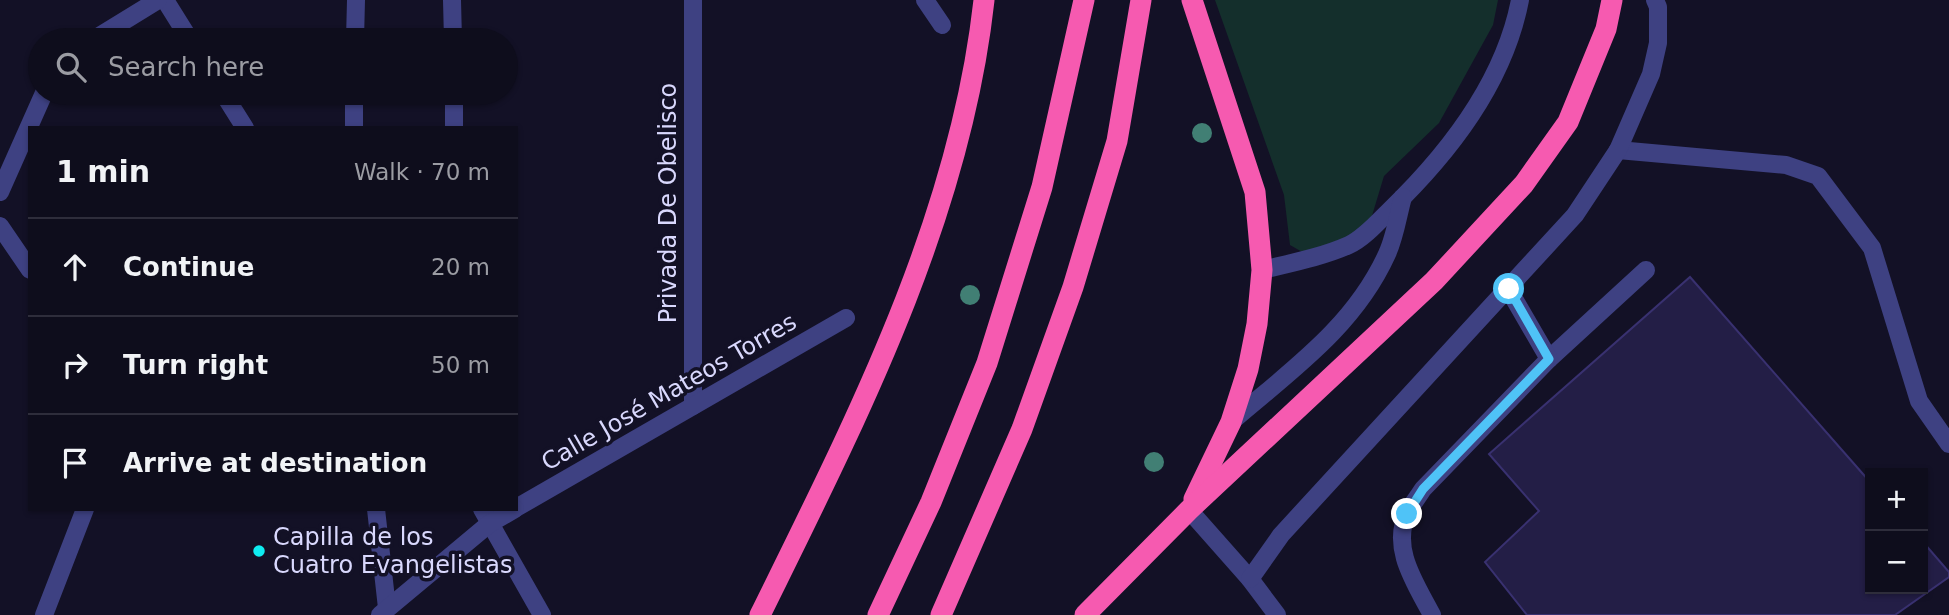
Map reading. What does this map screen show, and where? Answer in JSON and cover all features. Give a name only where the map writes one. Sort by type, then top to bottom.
[{"type":"highway","points":[[760,615],[878,368],[924,252],[957,143],[980,35],[984,0]]},
{"type":"highway","points":[[878,615],[931,502],[987,363],[1042,187],[1083,0]]},
{"type":"highway","points":[[941,615],[1022,429],[1073,287],[1116,141],[1141,0]]},
{"type":"highway","points":[[1189,510],[1231,422],[1248,369],[1262,270],[1255,192],[1192,0]]},
{"type":"highway","points":[[1085,615],[1189,510],[1434,281],[1524,184],[1568,122],[1606,29],[1612,0]]},
{"type":"street","points":[[112,28],[158,0]]},
{"type":"street","points":[[165,0],[182,28]]},
{"type":"street","points":[[355,28],[356,0]]},
{"type":"street","points":[[453,0],[453,28]]},
{"type":"street","name":"Privada De Obelisco","points":[[693,0],[693,406]]},
{"type":"street","points":[[925,0],[942,25]]},
{"type":"street","points":[[1262,270],[1352,244],[1404,197],[1458,134],[1489,86],[1515,25],[1520,0]]},
{"type":"street","points":[[1251,579],[1281,535],[1575,215],[1618,150],[1651,74],[1658,43],[1658,7],[1655,0]]},
{"type":"street","points":[[29,126],[39,105]]},
{"type":"street","points":[[231,105],[244,126]]},
{"type":"street","points":[[354,105],[354,126]]},
{"type":"street","points":[[454,105],[454,126]]},
{"type":"street","points":[[0,192],[28,129]]},
{"type":"street","points":[[1618,150],[1786,164],[1818,176],[1872,248],[1919,401],[1949,444]]},
{"type":"street","points":[[1231,422],[1329,337],[1362,300],[1388,252],[1404,197]]},
{"type":"street","points":[[0,226],[28,267]]},
{"type":"street","points":[[1432,615],[1404,560],[1401,534],[1407,514],[1423,489],[1549,359],[1646,270]]},
{"type":"street","points":[[1509,289],[1549,359]]},
{"type":"street","name":"Calle José Mateos Torres","points":[[518,508],[846,318]]},
{"type":"street","points":[[1189,510],[1251,579],[1277,615]]},
{"type":"street","points":[[44,615],[84,511]]},
{"type":"street","points":[[376,511],[384,612]]},
{"type":"street","name":"Calle José Mateos Torres","points":[[384,612],[486,517],[508,511]]},
{"type":"street","points":[[486,517],[542,615]]},
{"type":"green space","points":[[1215,0],[1498,0],[1493,25],[1439,123],[1384,176],[1371,219],[1344,243],[1311,257],[1290,245],[1284,195]]},
{"type":"building","points":[[1690,277],[1865,476],[1865,594],[1925,594],[1895,615],[1527,615],[1485,562],[1539,511],[1489,454]]},
{"type":"building","points":[[1928,548],[1949,572],[1949,577],[1928,592]]},
{"type":"place","name":"Capilla de los Cuatro Evangelistas","points":[[259,551]]},
{"type":"route","points":[[1407,514],[1423,489],[1549,359],[1509,289]]}]
